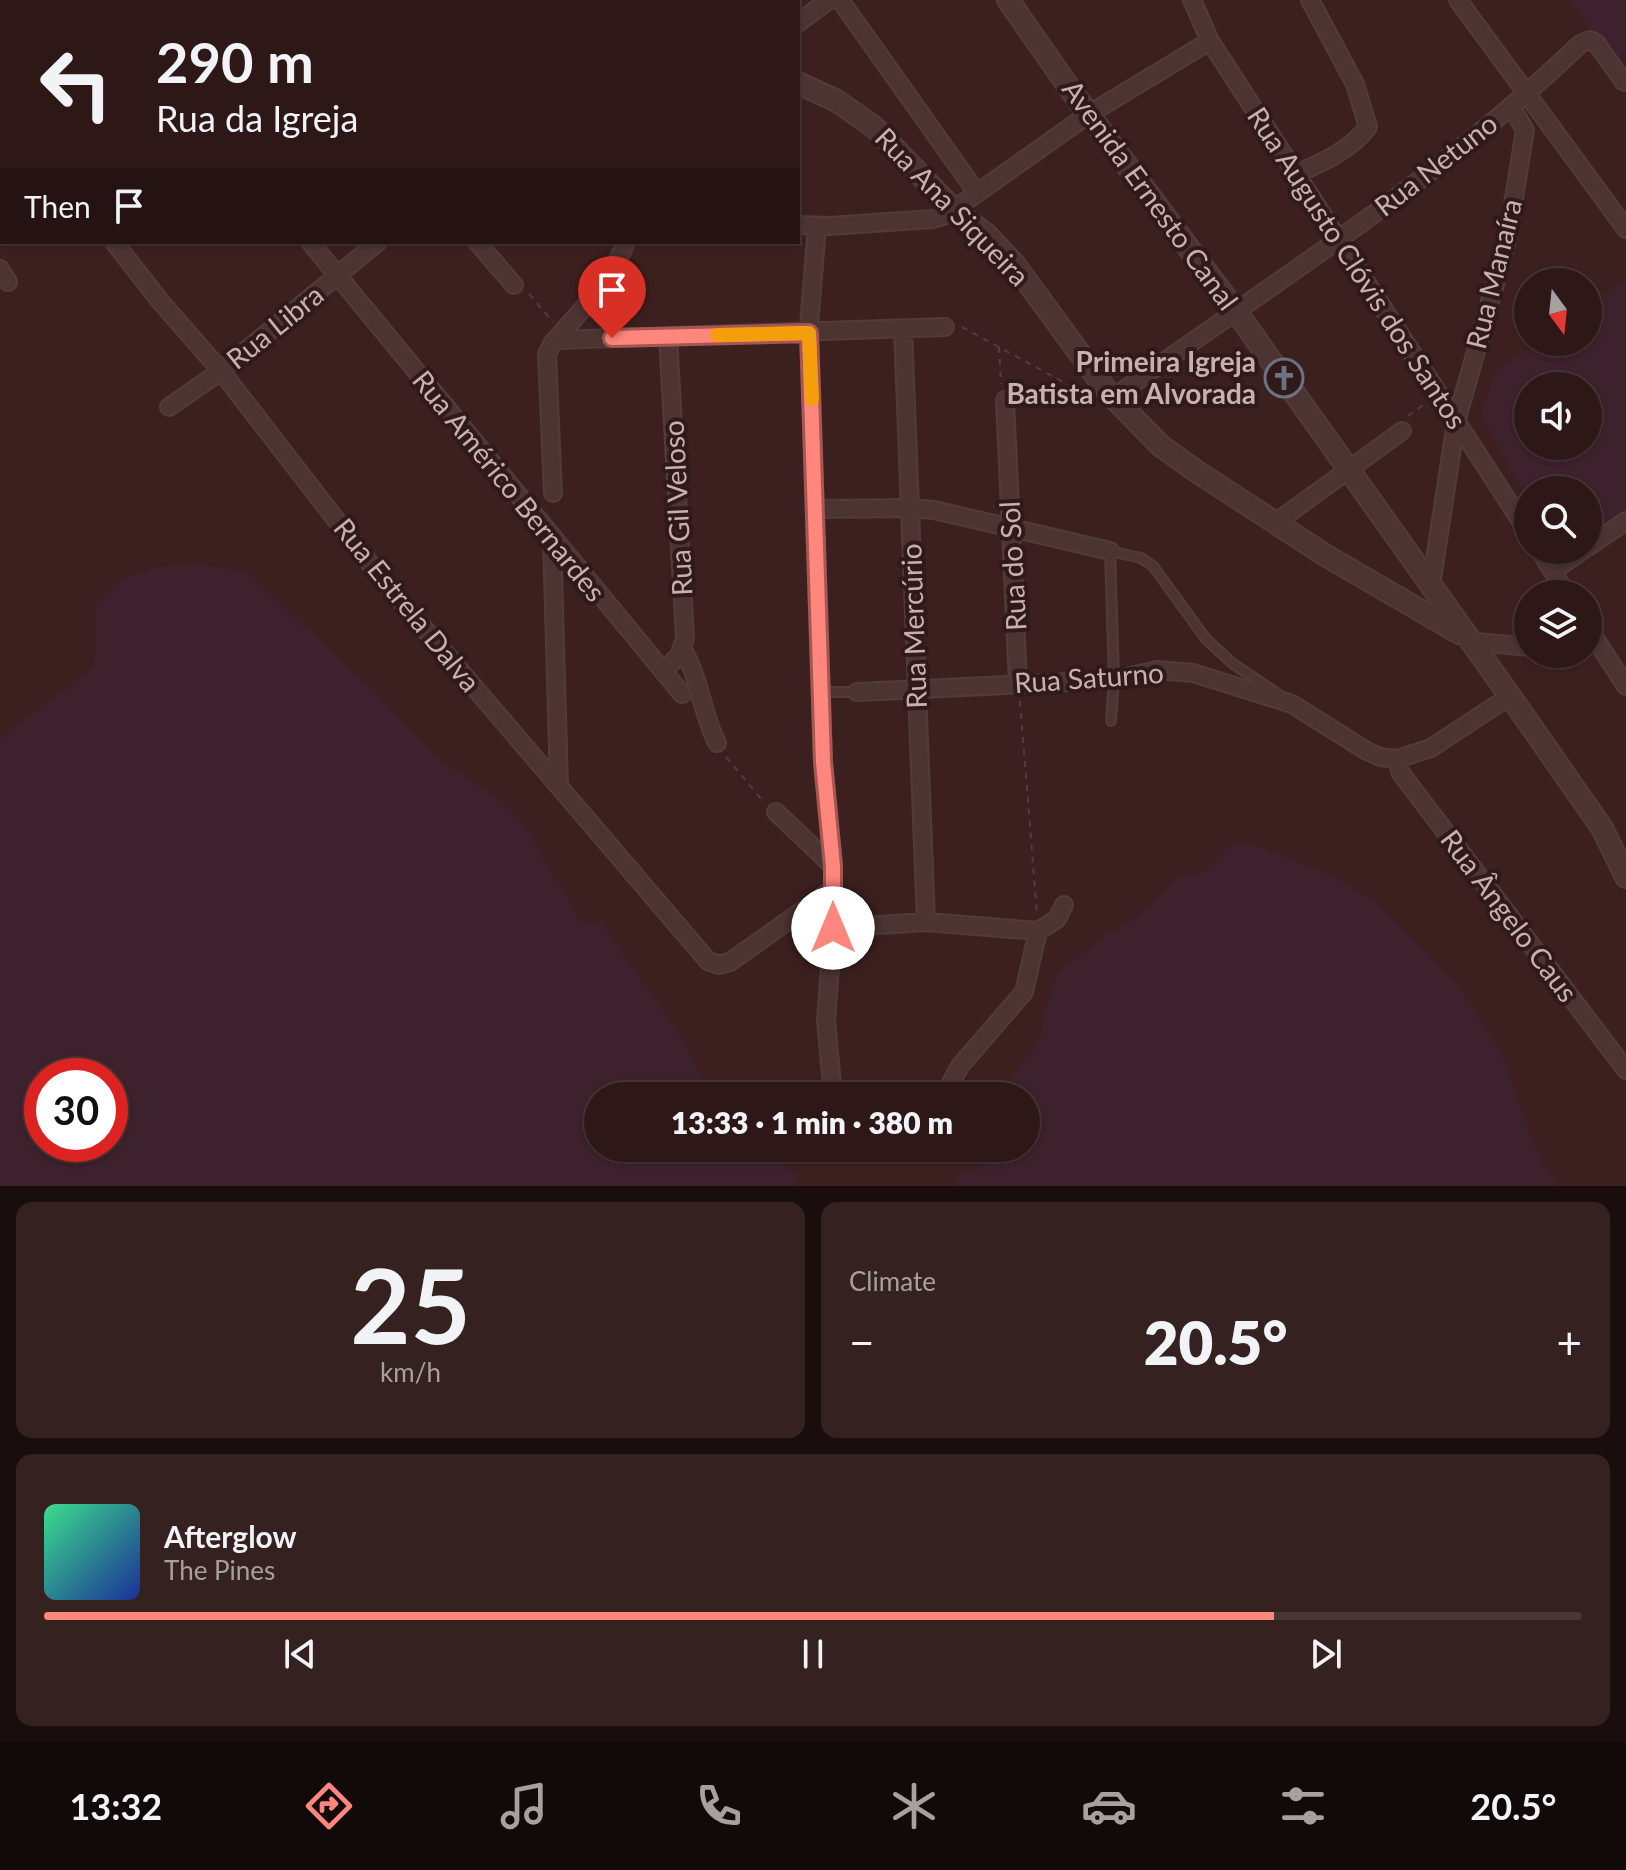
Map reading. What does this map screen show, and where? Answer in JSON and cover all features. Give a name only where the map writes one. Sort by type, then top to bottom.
[{"type":"street","points":[[800,22],[829,0]]},
{"type":"street","points":[[840,0],[977,193]]},
{"type":"street","name":"Avenida Ernesto Canal","points":[[1008,0],[1403,546],[1416,590],[1484,659],[1602,828],[1626,877]]},
{"type":"street","name":"Rua Augusto Clóvis dos Santos","points":[[1192,0],[1210,41],[1514,511]]},
{"type":"street","points":[[1298,173],[1325,162],[1360,137],[1368,127],[1355,84],[1310,0]]},
{"type":"street","points":[[1458,0],[1626,229]]},
{"type":"street","name":"Rua Netuno","points":[[1108,391],[1340,239],[1526,96],[1580,44],[1590,40],[1596,43],[1624,82]]},
{"type":"street","points":[[800,225],[933,219],[954,210],[1089,114],[1210,41]]},
{"type":"street","name":"Rua Ana Siqueira","points":[[800,84],[837,101],[874,127],[954,210],[987,235],[1015,265],[1108,391],[1167,450],[1275,523],[1385,590],[1416,590]]},
{"type":"street","name":"Rua Manaíra","points":[[1416,590],[1456,422],[1507,241],[1525,130],[1511,106]]},
{"type":"street","points":[[817,226],[809,333],[823,762],[833,866],[833,928],[826,1020],[832,1082]]},
{"type":"street","name":"Rua Estrela Dalva","points":[[116,244],[221,371],[381,578],[708,961],[719,965],[730,962],[833,889]]},
{"type":"street","name":"Rua Américo Bernardes","points":[[312,244],[682,694]]},
{"type":"street","name":"Rua Libra","points":[[169,407],[221,371],[376,244]]},
{"type":"street","points":[[479,244],[514,285]]},
{"type":"street","points":[[553,493],[548,350],[604,284],[625,244]]},
{"type":"street","points":[[556,340],[945,327]]},
{"type":"street","name":"Rua Mercúrio","points":[[903,329],[926,922]]},
{"type":"street","name":"Rua Gil Veloso","points":[[668,336],[685,632],[683,650]]},
{"type":"street","name":"Rua do Sol","points":[[1005,400],[1018,683]]},
{"type":"street","points":[[1275,523],[1403,424]]},
{"type":"street","points":[[816,509],[934,510],[1110,551]]},
{"type":"street","points":[[1602,537],[1626,521]]},
{"type":"street","points":[[552,539],[559,785]]},
{"type":"street","points":[[1548,564],[1558,580]]},
{"type":"street","points":[[1553,571],[1563,564]]},
{"type":"street","points":[[1469,641],[1514,646]]},
{"type":"street","points":[[663,671],[683,650],[717,743]]},
{"type":"street","points":[[1602,660],[1626,686]]},
{"type":"street","name":"Rua Saturno","points":[[857,692],[1114,680],[1157,670],[1193,673],[1292,704],[1365,750],[1380,757],[1397,759]]},
{"type":"street","points":[[1397,759],[1431,748],[1510,696]]},
{"type":"street","name":"Rua Ângelo Caus","points":[[1397,759],[1400,772],[1626,1070]]},
{"type":"street","points":[[776,812],[833,866]]},
{"type":"street","points":[[833,928],[926,922],[1038,931],[1057,919],[1064,905]]},
{"type":"street","points":[[951,1082],[960,1066],[1024,992],[1038,931]]},
{"type":"lane","points":[[1111,721],[1114,680],[1110,551],[1141,558],[1153,566],[1206,639],[1232,663],[1292,704]]},
{"type":"lane","name":"Rua Saturno","points":[[822,692],[857,692]]},
{"type":"path","points":[[966,327],[1065,383],[1075,393],[1108,391]]},
{"type":"path","points":[[999,346],[1005,400]]},
{"type":"path","points":[[1403,424],[1433,398]]},
{"type":"path","points":[[1018,683],[1038,931]]},
{"type":"path","points":[[717,743],[759,797],[776,812]]},
{"type":"shaded area","points":[[1570,0],[1626,0],[1626,56],[1613,63]]},
{"type":"shaded area","points":[[1626,279],[1626,514],[1602,530],[1602,476],[1514,476],[1482,416],[1494,373],[1518,356],[1602,356],[1602,296]]},
{"type":"shaded area","points":[[197,564],[252,573],[258,583],[374,691],[434,755],[506,804],[530,833],[580,921],[601,922],[680,1035],[705,1082],[584,1082],[584,1162],[782,1162],[795,1175],[800,1186],[0,1186],[0,738],[94,667],[95,604],[121,579],[156,567]]},
{"type":"shaded area","points":[[1232,845],[1259,846],[1333,876],[1374,901],[1466,996],[1502,1055],[1541,1163],[1560,1186],[953,1186],[963,1172],[976,1170],[978,1162],[1040,1162],[1040,1082],[1009,1082],[1041,1034],[1045,1010],[1058,972],[1151,905],[1181,876],[1205,872]]},
{"type":"slow traffic","points":[[717,335],[809,333],[812,399]]},
{"type":"place","name":"Primeira Igreja Batista em Alvorada","points":[[1284,378]]},
{"type":"route","points":[[612,338],[809,333],[823,762],[833,866],[833,928]]}]
